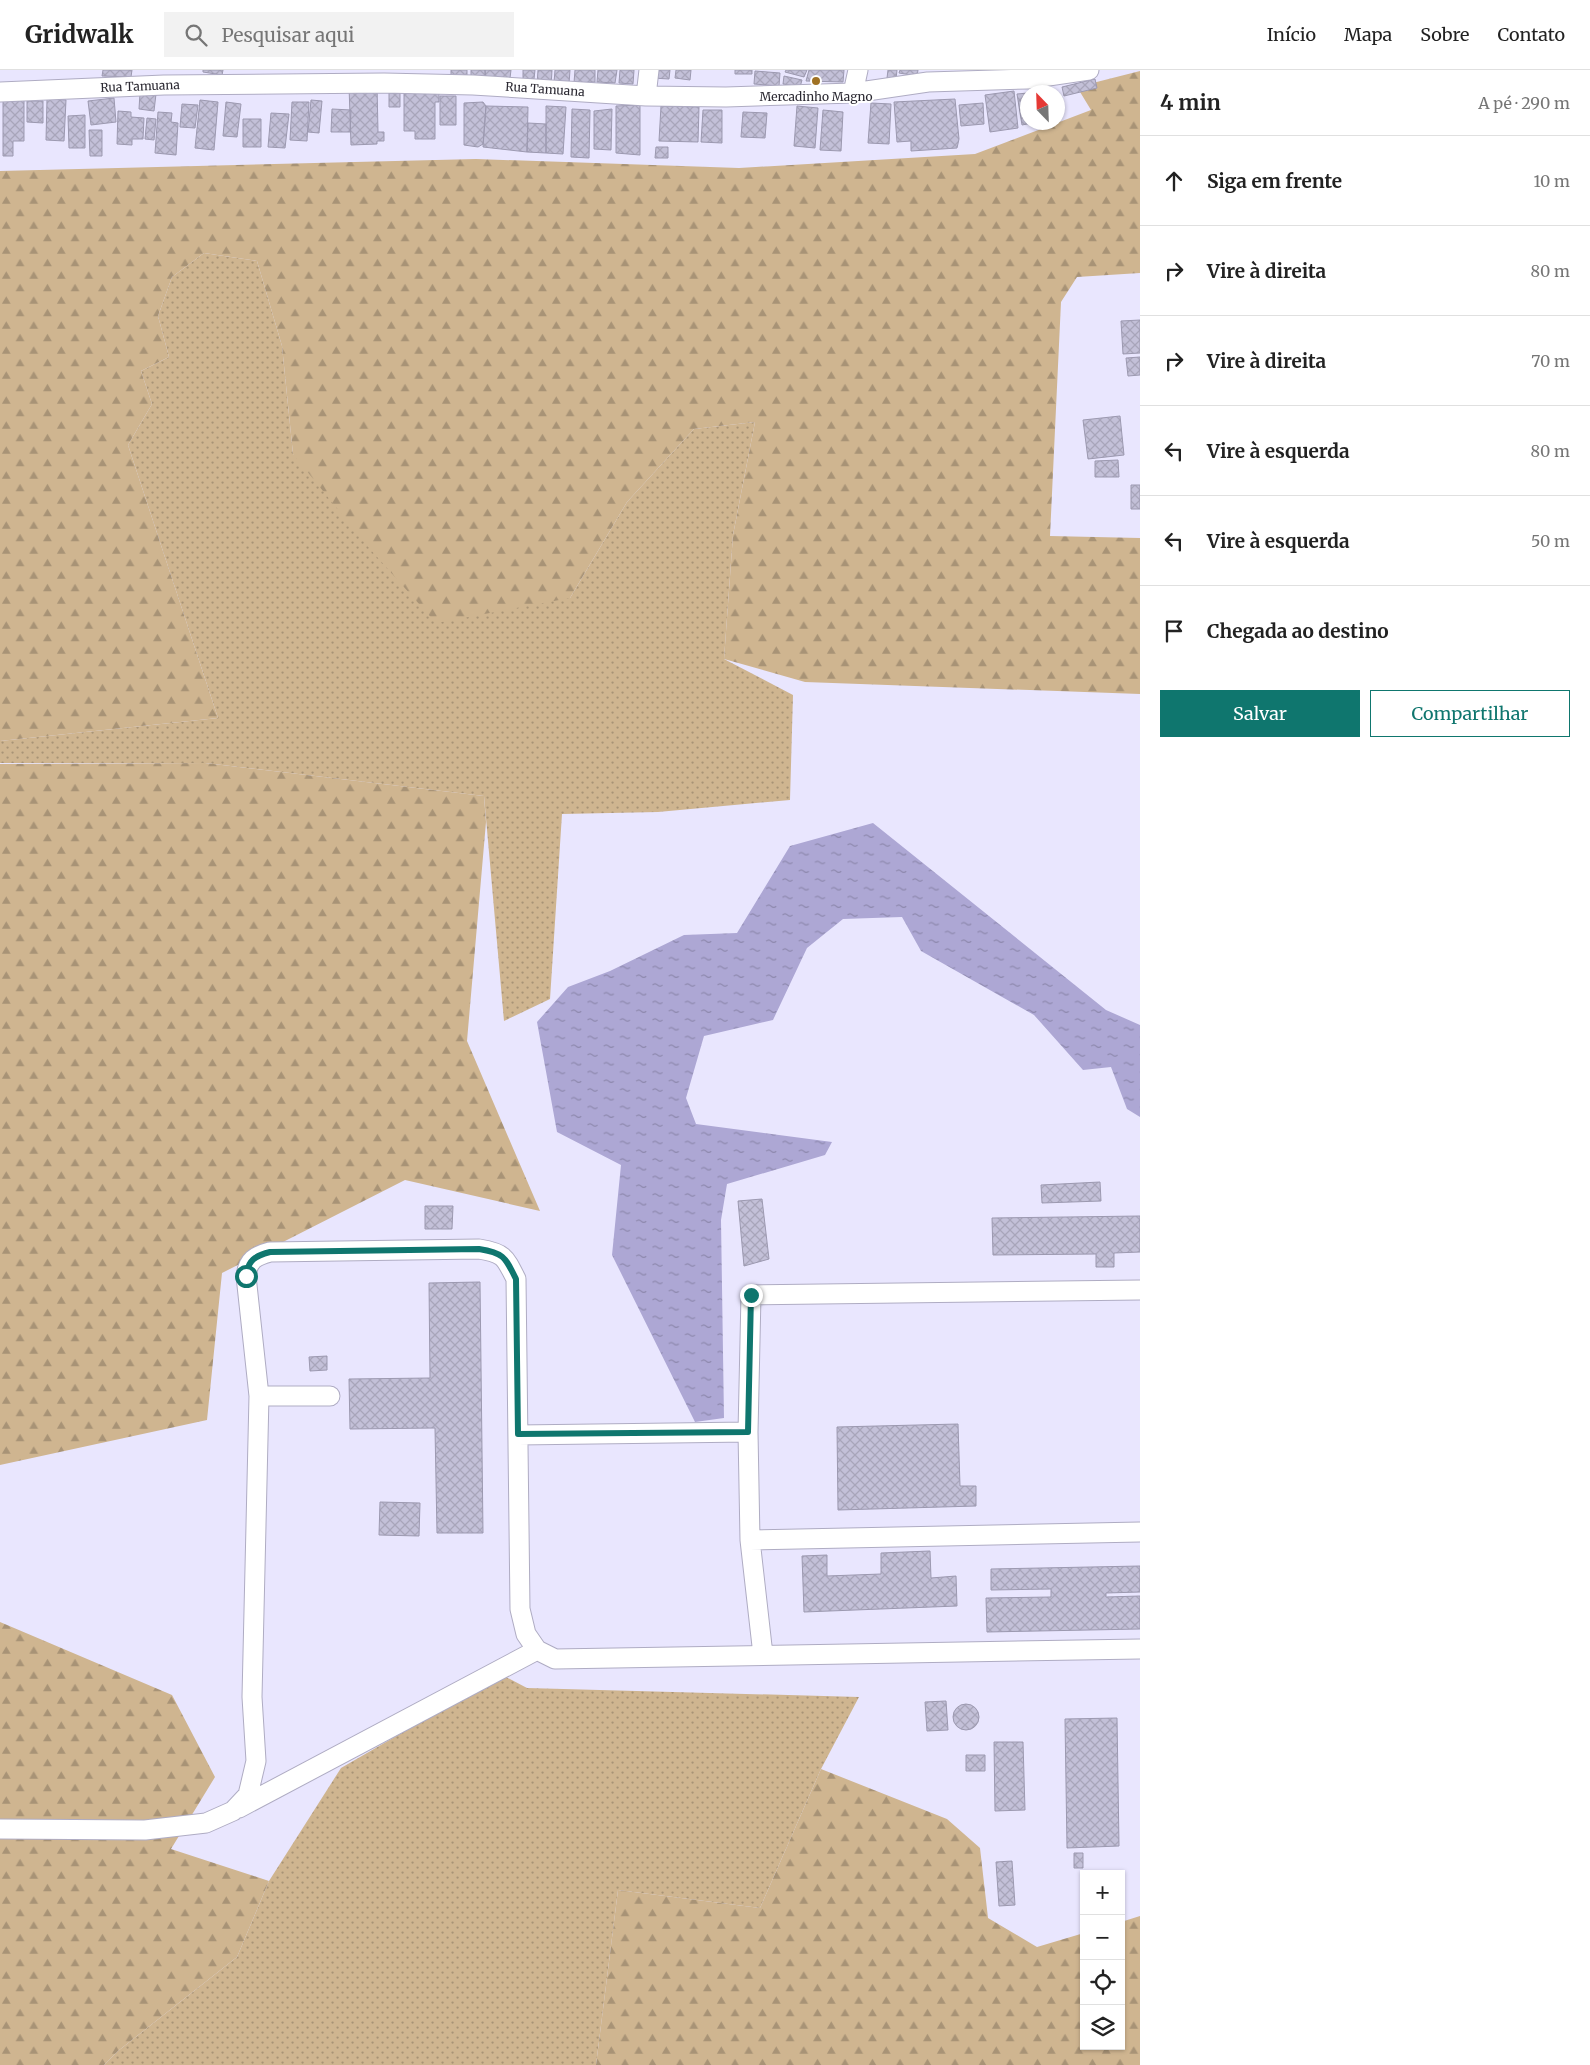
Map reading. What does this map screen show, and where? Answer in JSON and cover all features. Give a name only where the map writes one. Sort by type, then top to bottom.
[{"type":"street","points":[[646,96],[649,70]]},
{"type":"street","points":[[853,93],[858,70]]},
{"type":"street","name":"Rua Tamuana","points":[[0,92],[385,77],[473,85],[646,96],[726,97],[853,93],[928,82],[1089,70]]},
{"type":"street","points":[[233,1811],[248,1796],[256,1761],[252,1696],[259,1396],[246,1276],[247,1267],[256,1256],[270,1252],[488,1250],[497,1252],[508,1264],[516,1279],[520,1609],[526,1634],[537,1650],[555,1659],[1140,1649]]},
{"type":"street","points":[[763,1655],[750,1540],[748,1432],[751,1295],[1140,1290]]},
{"type":"street","points":[[259,1396],[330,1396]]},
{"type":"street","points":[[518,1434],[748,1432]]},
{"type":"street","points":[[750,1540],[1140,1532]]},
{"type":"street","points":[[0,1829],[145,1830],[206,1823],[233,1811],[537,1650]]},
{"type":"green space","points":[[1140,71],[1140,273],[1077,277],[1061,302],[1050,536],[1140,538],[1140,694],[805,682],[724,659],[733,535],[755,422],[694,429],[627,502],[570,598],[436,623],[370,549],[293,454],[282,346],[257,261],[204,253],[172,277],[158,316],[169,357],[141,371],[152,404],[128,445],[218,718],[0,741],[0,171],[476,159],[739,168],[975,154],[1038,130],[1065,130],[1065,120],[1091,110],[1077,87]]},
{"type":"green space","points":[[204,253],[257,261],[282,346],[293,454],[570,598],[627,502],[694,429],[755,422],[733,535],[724,659],[793,695],[790,800],[658,812],[562,814],[550,999],[504,1021],[484,796],[205,763],[0,763],[0,741],[218,718],[128,445],[152,404],[141,371],[169,357],[158,316],[172,277]]},
{"type":"green space","points":[[205,763],[484,796],[486,822],[467,1041],[540,1211],[405,1180],[222,1273],[207,1420],[0,1465],[0,764]]},
{"type":"green space","points":[[0,1622],[172,1695],[215,1777],[171,1849],[269,1881],[237,1957],[118,2051],[104,2065],[0,2065]]},
{"type":"green space","points":[[502,1675],[527,1688],[859,1697],[821,1769],[760,1908],[618,1890],[596,2065],[104,2065],[118,2051],[237,1957],[269,1881],[341,1768]]},
{"type":"green space","points":[[821,1769],[947,1819],[980,1848],[988,1918],[1037,1947],[1080,1934],[1080,2050],[1125,2050],[1125,1921],[1140,1916],[1140,2065],[596,2065],[618,1890],[760,1908]]},
{"type":"water","points":[[873,823],[1106,1010],[1140,1025],[1140,1117],[1127,1109],[1111,1067],[1083,1070],[1034,1015],[921,951],[902,917],[843,919],[807,948],[773,1020],[704,1036],[686,1098],[696,1124],[832,1142],[825,1155],[727,1184],[721,1220],[724,1418],[695,1422],[612,1255],[621,1165],[557,1132],[537,1022],[568,987],[610,971],[684,935],[737,933],[790,846]]},
{"type":"building","points":[[103,70],[132,70],[131,77],[102,76]]},
{"type":"building","points":[[203,70],[223,70],[222,75],[203,72]]},
{"type":"building","points":[[451,70],[467,70],[467,80],[451,79]]},
{"type":"building","points":[[471,70],[485,70],[485,81],[471,80]]},
{"type":"building","points":[[485,70],[511,70],[510,78],[486,79]]},
{"type":"building","points":[[523,70],[535,70],[534,79],[523,79]]},
{"type":"building","points":[[538,70],[552,70],[551,87],[537,86]]},
{"type":"building","points":[[555,70],[570,70],[569,84],[554,83]]},
{"type":"building","points":[[575,70],[595,70],[595,82],[574,83]]},
{"type":"building","points":[[598,70],[617,70],[615,83],[597,82]]},
{"type":"building","points":[[620,70],[634,70],[633,84],[619,83]]},
{"type":"building","points":[[653,70],[670,70],[669,79],[653,78]]},
{"type":"building","points":[[676,70],[691,70],[690,80],[675,78]]},
{"type":"building","points":[[735,70],[752,70],[752,74],[735,74]]},
{"type":"building","points":[[786,70],[807,70],[804,77],[785,72]]},
{"type":"building","points":[[809,70],[844,70],[843,82],[806,81]]},
{"type":"building","points":[[888,70],[897,70],[896,79],[887,78]]},
{"type":"building","points":[[900,70],[918,70],[917,76],[899,73]]},
{"type":"building","points":[[755,71],[780,73],[779,86],[754,84]]},
{"type":"building","points":[[784,76],[802,80],[800,87],[783,84]]},
{"type":"building","points":[[1095,79],[1097,88],[1065,96],[1065,86]]},
{"type":"building","points":[[377,85],[378,132],[384,132],[384,141],[377,141],[377,144],[351,145],[349,86]]},
{"type":"building","points":[[404,89],[439,92],[439,102],[435,102],[435,139],[415,139],[415,131],[404,131]]},
{"type":"building","points":[[1014,91],[1018,128],[990,132],[985,95]]},
{"type":"building","points":[[140,93],[156,94],[154,111],[139,109]]},
{"type":"building","points":[[389,93],[400,93],[400,107],[389,107]]},
{"type":"building","points":[[1017,94],[1020,94],[1020,113]]},
{"type":"building","points":[[440,96],[456,96],[456,125],[440,125]]},
{"type":"building","points":[[3,98],[24,98],[24,141],[13,141],[13,156],[3,156]]},
{"type":"building","points":[[114,98],[116,122],[91,125],[88,101]]},
{"type":"building","points":[[47,99],[66,100],[64,141],[46,140]]},
{"type":"building","points":[[955,99],[959,139],[957,148],[911,151],[911,141],[897,142],[894,102]]},
{"type":"building","points":[[200,100],[218,102],[214,150],[195,148]]},
{"type":"building","points":[[311,100],[322,101],[319,133],[308,132]]},
{"type":"building","points":[[27,101],[43,101],[43,123],[27,122]]},
{"type":"building","points":[[226,102],[241,104],[237,137],[223,136]]},
{"type":"building","points":[[292,102],[309,102],[307,141],[290,140]]},
{"type":"building","points":[[483,102],[486,106],[483,144],[478,147],[464,145],[464,103]]},
{"type":"building","points":[[871,103],[891,104],[889,144],[868,143]]},
{"type":"building","points":[[983,103],[984,124],[961,126],[959,105]]},
{"type":"building","points":[[182,104],[198,105],[195,128],[180,127]]},
{"type":"building","points":[[640,105],[640,155],[616,153],[616,106]]},
{"type":"building","points":[[486,106],[528,107],[527,152],[483,147]]},
{"type":"building","points":[[546,106],[566,107],[563,154],[546,153]]},
{"type":"building","points":[[661,106],[699,107],[698,142],[659,141]]},
{"type":"building","points":[[797,106],[818,108],[815,148],[794,146]]},
{"type":"building","points":[[332,109],[351,110],[350,132],[331,132]]},
{"type":"building","points":[[572,109],[590,110],[589,158],[571,157]]},
{"type":"building","points":[[612,109],[611,150],[594,149],[594,111]]},
{"type":"building","points":[[703,110],[722,110],[722,143],[701,142]]},
{"type":"building","points":[[823,110],[843,112],[841,151],[820,150]]},
{"type":"building","points":[[118,111],[131,112],[131,117],[144,118],[143,139],[132,139],[132,145],[117,144]]},
{"type":"building","points":[[158,112],[172,113],[171,122],[178,123],[176,155],[155,153]]},
{"type":"building","points":[[743,112],[767,113],[765,138],[741,137]]},
{"type":"building","points":[[271,113],[289,114],[285,148],[268,147]]},
{"type":"building","points":[[85,115],[85,148],[69,148],[68,116]]},
{"type":"building","points":[[147,118],[156,119],[154,140],[145,139]]},
{"type":"building","points":[[243,119],[261,119],[261,147],[243,147]]},
{"type":"building","points":[[528,123],[546,124],[546,153],[527,152]]},
{"type":"building","points":[[89,130],[102,130],[102,156],[90,156]]},
{"type":"building","points":[[656,147],[668,147],[668,158],[655,158]]},
{"type":"building","points":[[1140,320],[1140,353],[1123,354],[1121,321]]},
{"type":"building","points":[[1140,357],[1140,375],[1128,376],[1126,358]]},
{"type":"building","points":[[1120,416],[1124,455],[1088,459],[1083,420]]},
{"type":"building","points":[[1118,460],[1119,477],[1095,477],[1095,461]]},
{"type":"building","points":[[1131,485],[1140,485],[1140,509],[1131,509]]},
{"type":"building","points":[[1100,1182],[1101,1201],[1042,1203],[1041,1185]]},
{"type":"building","points":[[762,1199],[769,1259],[744,1266],[738,1201]]},
{"type":"building","points":[[425,1206],[453,1206],[452,1229],[425,1229]]},
{"type":"building","points":[[1140,1216],[1140,1252],[1114,1253],[1114,1267],[1096,1267],[1096,1254],[993,1255],[992,1218]]},
{"type":"building","points":[[480,1282],[483,1533],[437,1533],[435,1428],[350,1429],[349,1379],[430,1378],[429,1283]]},
{"type":"building","points":[[327,1356],[327,1370],[310,1371],[309,1357]]},
{"type":"building","points":[[958,1424],[960,1486],[976,1486],[976,1506],[838,1510],[837,1427]]},
{"type":"building","points":[[380,1502],[420,1503],[419,1536],[379,1535]]},
{"type":"building","points":[[930,1551],[931,1578],[956,1576],[957,1606],[804,1612],[802,1556],[827,1555],[827,1576],[881,1574],[881,1553]]},
{"type":"building","points":[[1140,1566],[1140,1592],[1106,1593],[1106,1597],[1140,1596],[1140,1629],[987,1632],[986,1598],[1051,1597],[1051,1589],[991,1590],[991,1569]]},
{"type":"building","points":[[946,1701],[948,1730],[927,1731],[925,1702]]},
{"type":"building","points":[[966,1704],[975,1708],[979,1717],[975,1726],[966,1730],[957,1726],[953,1717],[957,1708]]},
{"type":"building","points":[[1117,1718],[1119,1846],[1067,1848],[1065,1719]]},
{"type":"building","points":[[994,1742],[1023,1742],[1025,1810],[995,1811]]},
{"type":"building","points":[[966,1755],[985,1755],[985,1771],[966,1771]]},
{"type":"building","points":[[1074,1853],[1083,1853],[1083,1868],[1074,1868]]},
{"type":"building","points":[[1012,1861],[1015,1905],[999,1906],[996,1862]]},
{"type":"place","name":"Mercadinho Magno","points":[[816,81]]},
{"type":"route","points":[[246,1276],[247,1267],[256,1256],[270,1252],[479,1249],[497,1252],[508,1264],[516,1279],[518,1434],[748,1432],[751,1295]]}]
